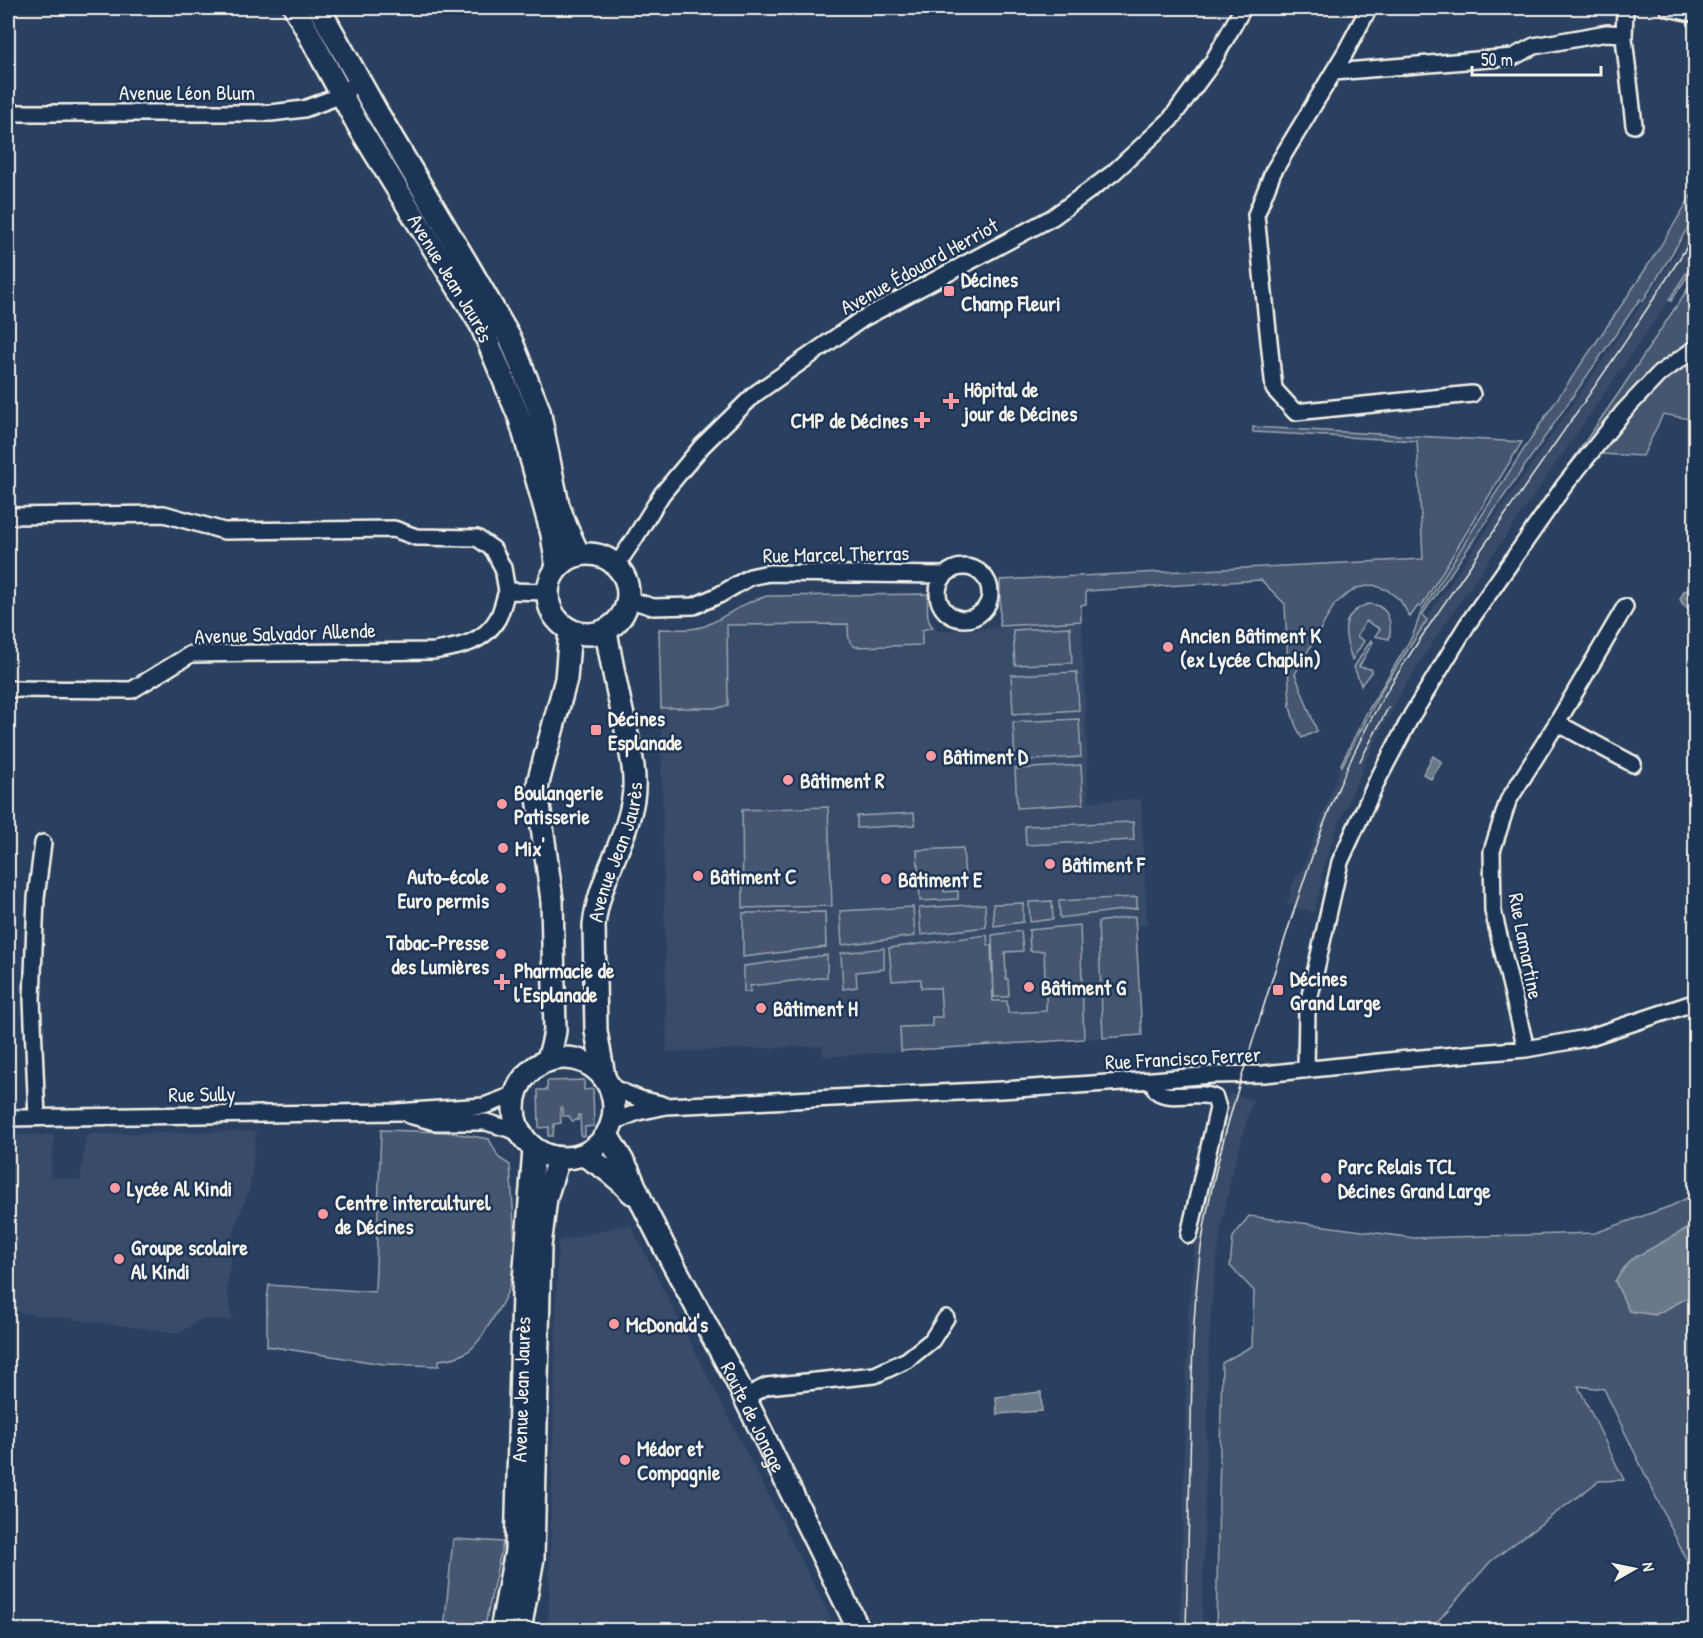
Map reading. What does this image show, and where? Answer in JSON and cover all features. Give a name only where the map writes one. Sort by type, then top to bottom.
[{"type":"main road","name":"Avenue Jean Jaurès","points":[[295,8],[359,127],[481,326],[519,419],[552,534],[557,568]]},
{"type":"main road","name":"Avenue Jean Jaurès","points":[[319,8],[411,172],[511,340],[539,410],[558,505],[579,555]]},
{"type":"main road","points":[[589,554],[608,560],[616,566],[626,581],[627,599],[621,617],[614,624],[606,630],[588,634],[570,630],[553,615],[548,592],[549,584],[557,568],[567,560],[589,554]]},
{"type":"main road","name":"Avenue Jean Jaurès","points":[[547,1061],[555,1031],[553,926],[552,900],[537,790],[566,679],[570,630]]},
{"type":"main road","name":"Avenue Jean Jaurès","points":[[606,630],[631,752],[634,778],[634,795],[630,813],[595,912],[596,1031],[607,1082]]},
{"type":"main road","points":[[559,1058],[571,1058],[594,1067],[607,1082],[614,1098],[615,1110],[610,1128],[597,1147],[583,1155],[558,1159],[546,1156],[526,1142],[519,1132],[514,1113],[516,1094],[520,1083],[536,1066],[559,1058]]},
{"type":"main road","name":"Route de Jonage","points":[[610,1128],[644,1207],[745,1397],[859,1630]]},
{"type":"main road","name":"Avenue Jean Jaurès","points":[[501,1630],[516,1551],[523,1294],[534,1149]]},
{"type":"main road","name":"Route de Jonage","points":[[583,1155],[620,1179],[644,1207]]},
{"type":"main road","name":"Avenue Jean Jaurès","points":[[520,1630],[533,1558],[540,1246],[546,1198],[558,1159]]},
{"type":"street","name":"Avenue Édouard Herriot","points":[[616,566],[662,494],[702,446],[755,394],[862,319],[1053,217],[1113,173],[1170,120],[1212,63],[1243,8]]},
{"type":"street","points":[[1369,8],[1334,72],[1273,172],[1256,215],[1274,389],[1295,412],[1472,394]]},
{"type":"street","points":[[1625,8],[1624,34],[1634,125]]},
{"type":"street","points":[[1668,8],[1695,14]]},
{"type":"street","points":[[1334,72],[1513,57],[1534,46],[1607,33],[1624,34]]},
{"type":"street","name":"Avenue Léon Blum","points":[[8,113],[271,113],[304,109],[334,98],[359,82]]},
{"type":"street","points":[[1306,1070],[1307,1009],[1340,862],[1377,781],[1412,715],[1467,626],[1564,486],[1624,411],[1659,374],[1695,348]]},
{"type":"street","points":[[8,516],[164,514],[224,531],[394,530],[416,537],[477,538],[493,549],[503,568],[507,591],[548,592]]},
{"type":"street","name":"Rue Marcel Therras","points":[[627,599],[653,606],[694,606],[750,577],[769,573],[945,575]]},
{"type":"street","name":"Avenue Salvador Allende","points":[[8,688],[132,690],[190,654],[434,651],[459,647],[481,637],[498,619],[507,591]]},
{"type":"street","name":"Rue Lamartine","points":[[1526,1049],[1493,910],[1492,851],[1508,801],[1625,607]]},
{"type":"street","points":[[1557,723],[1633,764]]},
{"type":"street","points":[[37,1118],[32,999],[36,898],[43,843]]},
{"type":"street","name":"Rue Francisco Ferrer","points":[[610,1128],[638,1112],[666,1106],[990,1091],[1212,1075],[1251,1075],[1526,1049],[1587,1038],[1695,1002]]},
{"type":"street","points":[[1153,1080],[1155,1088],[1161,1094],[1208,1095],[1215,1098],[1218,1108],[1189,1235]]},
{"type":"street","name":"Rue Francisco Ferrer","points":[[607,1082],[640,1099],[666,1106]]},
{"type":"street","name":"Rue Sully","points":[[8,1118],[397,1112],[484,1106],[516,1094]]},
{"type":"street","name":"Rue Sully","points":[[397,1112],[435,1122],[486,1122],[519,1132]]},
{"type":"street","points":[[745,1397],[767,1386],[875,1375],[907,1360],[932,1340],[946,1318]]},
{"type":"shaded area","points":[[1695,189],[1695,216],[1643,301],[1640,299],[1422,615],[1427,620],[1383,688],[1342,766],[1367,712],[1413,635],[1421,612],[1527,444],[1640,277]]},
{"type":"shaded area","points":[[1695,222],[1695,259],[1447,621],[1403,689],[1374,743],[1334,835],[1321,876],[1323,877],[1314,913],[1287,904],[1295,878],[1303,868],[1341,765],[1368,712],[1404,651],[1643,301],[1646,302]]},
{"type":"shaded area","points":[[1695,259],[1695,265],[1671,301],[1669,300]]},
{"type":"shaded area","points":[[1695,278],[1695,420],[1663,414],[1643,456],[1601,454],[1635,412],[1629,401],[1478,604],[1335,861],[1367,785],[1444,646]]},
{"type":"shaded area","points":[[1253,427],[1522,442],[1421,607],[1418,606],[1410,617],[1400,600],[1387,590],[1373,585],[1357,588],[1335,604],[1295,674],[1317,731],[1302,738],[1295,724],[1290,707],[1285,604],[1261,580],[1086,591],[1086,604],[1081,605],[1081,621],[1000,626],[1000,580],[1423,559],[1417,441],[1253,432]]},
{"type":"shaded area","points":[[1080,576],[1089,801],[1141,799],[1147,925],[1137,925],[1142,1035],[824,1057],[822,1046],[667,1052],[659,629],[695,629],[707,625],[751,600],[767,596],[928,594],[929,624],[938,631],[1000,628],[1000,580]]},
{"type":"shaded area","points":[[1695,590],[1695,608],[1689,609],[1680,599],[1684,591]]},
{"type":"shaded area","points":[[928,594],[928,616],[933,627],[922,630],[922,645],[856,647],[849,640],[848,624],[727,625],[728,705],[718,708],[661,708],[659,629],[702,627],[750,602],[767,596]]},
{"type":"shaded area","points":[[1368,604],[1380,607],[1388,615],[1389,639],[1375,636],[1380,629],[1366,621],[1357,636],[1364,641],[1352,660],[1346,635],[1347,620],[1351,614]]},
{"type":"shaded area","points":[[1070,627],[1072,663],[1015,665],[1013,630]]},
{"type":"shaded area","points":[[1371,640],[1373,642],[1359,667],[1372,671],[1361,685],[1354,667]]},
{"type":"shaded area","points":[[1077,672],[1079,710],[1013,714],[1011,675]]},
{"type":"shaded area","points":[[1079,719],[1081,757],[1015,761],[1013,722]]},
{"type":"shaded area","points":[[1433,756],[1442,762],[1431,779],[1423,774]]},
{"type":"shaded area","points":[[1081,765],[1083,804],[1017,808],[1015,769]]},
{"type":"shaded area","points":[[828,807],[832,906],[743,908],[742,810]]},
{"type":"shaded area","points":[[914,813],[915,825],[857,828],[857,816]]},
{"type":"shaded area","points":[[1133,822],[1134,840],[1026,845],[1025,826]]},
{"type":"shaded area","points":[[963,848],[965,879],[943,881],[944,892],[958,891],[958,899],[920,901],[917,850]]},
{"type":"shaded area","points":[[1137,897],[1137,908],[1060,918],[1059,901]]},
{"type":"shaded area","points":[[1052,901],[1053,919],[1030,922],[1029,902]]},
{"type":"shaded area","points":[[1023,903],[1023,922],[994,926],[993,904]]},
{"type":"shaded area","points":[[985,904],[986,927],[921,935],[919,908]]},
{"type":"shaded area","points":[[913,907],[915,936],[842,945],[840,911]]},
{"type":"shaded area","points":[[825,912],[826,947],[743,957],[743,913]]},
{"type":"shaded area","points":[[1135,916],[1142,1035],[1103,1038],[1098,922]]},
{"type":"shaded area","points":[[1080,925],[1084,1039],[901,1051],[900,1027],[932,1026],[932,1017],[942,1017],[940,988],[921,988],[921,979],[892,981],[889,948],[987,935],[988,945],[991,945],[993,1001],[1007,1001],[1008,1013],[1046,1011],[1046,995],[1049,994],[1048,976],[1045,976],[1044,951],[1030,951],[1029,930]]},
{"type":"shaded area","points":[[1021,931],[1023,951],[1005,952],[1009,995],[994,997],[992,935]]},
{"type":"shaded area","points":[[884,948],[884,969],[856,972],[857,987],[843,989],[841,953]]},
{"type":"shaded area","points":[[827,955],[827,977],[750,986],[750,992],[744,992],[744,966]]},
{"type":"shaded area","points":[[584,1080],[584,1090],[593,1089],[594,1126],[585,1127],[585,1136],[581,1136],[580,1115],[578,1115],[578,1120],[572,1121],[569,1116],[563,1116],[562,1107],[560,1108],[561,1123],[554,1124],[553,1136],[548,1136],[549,1127],[539,1128],[538,1090],[547,1090],[547,1081]]},
{"type":"shaded area","points":[[1229,1093],[1253,1100],[1231,1177],[1213,1289],[1209,1346],[1202,1630],[1180,1630],[1188,1314],[1197,1226],[1208,1168]]},
{"type":"shaded area","points":[[381,1130],[446,1132],[489,1139],[499,1158],[510,1165],[514,1248],[511,1280],[503,1301],[475,1346],[456,1357],[439,1360],[439,1366],[383,1364],[267,1346],[269,1285],[375,1292]]},
{"type":"shaded area","name":"Groupe scolaire Al Kindi","points":[[256,1131],[250,1188],[234,1230],[227,1288],[232,1321],[201,1319],[180,1333],[8,1311],[8,1135],[55,1135],[50,1177],[80,1181],[86,1134]]},
{"type":"shaded area","points":[[1695,1194],[1695,1578],[1604,1389],[1578,1386],[1624,1480],[1599,1481],[1491,1561],[1430,1630],[1216,1630],[1222,1363],[1252,1346],[1254,1291],[1230,1266],[1233,1237],[1249,1216],[1414,1238],[1595,1233],[1671,1206]]},
{"type":"shaded area","points":[[630,1224],[837,1630],[548,1630],[558,1241]]},
{"type":"shaded area","points":[[1695,1224],[1695,1294],[1655,1315],[1629,1311],[1615,1281],[1630,1260]]},
{"type":"shaded area","points":[[1041,1392],[1042,1411],[997,1414],[996,1397]]},
{"type":"shaded area","points":[[453,1539],[503,1542],[484,1630],[444,1630]]},
{"type":"shaded area","points":[[1695,1578],[1695,1597],[1689,1584]]},
{"type":"tram line","points":[[1186,1630],[1193,1339],[1205,1221],[1238,1087],[1317,843],[1362,737],[1400,669],[1613,360],[1696,232]]},
{"type":"tram line","points":[[1360,761],[1388,708]]},
{"type":"place","name":"Décines Champ Fleuri","points":[[949,291]]},
{"type":"place","name":"Hôpital de jour de Décines","points":[[951,401]]},
{"type":"place","name":"CMP de Décines","points":[[922,420]]},
{"type":"place","name":"Ancien Bâtiment K (ex Lycée Chaplin)","points":[[1168,647]]},
{"type":"place","name":"Décines Esplanade","points":[[596,730]]},
{"type":"place","name":"Bâtiment D","points":[[931,756]]},
{"type":"place","name":"Bâtiment R","points":[[788,780]]},
{"type":"place","name":"Boulangerie Patisserie","points":[[502,804]]},
{"type":"place","name":"Mix'","points":[[503,848]]},
{"type":"place","name":"Bâtiment F","points":[[1050,864]]},
{"type":"place","name":"Bâtiment C","points":[[698,876]]},
{"type":"place","name":"Bâtiment E","points":[[886,879]]},
{"type":"place","name":"Auto-école Euro permis","points":[[501,888]]},
{"type":"place","name":"Tabac-Presse des Lumières","points":[[501,954]]},
{"type":"place","name":"Pharmacie de l'Esplanade","points":[[502,982]]},
{"type":"place","name":"Bâtiment G","points":[[1029,987]]},
{"type":"place","name":"Décines Grand Large","points":[[1278,990]]},
{"type":"place","name":"Bâtiment H","points":[[761,1008]]},
{"type":"place","name":"Parc Relais TCL Décines Grand Large","points":[[1326,1178]]},
{"type":"place","name":"Lycée Al Kindi","points":[[115,1188]]},
{"type":"place","name":"Centre interculturel de Décines","points":[[323,1214]]},
{"type":"place","name":"Groupe scolaire Al Kindi","points":[[119,1259]]},
{"type":"place","name":"McDonald's","points":[[614,1324]]},
{"type":"place","name":"Médor et Compagnie","points":[[625,1460]]}]
